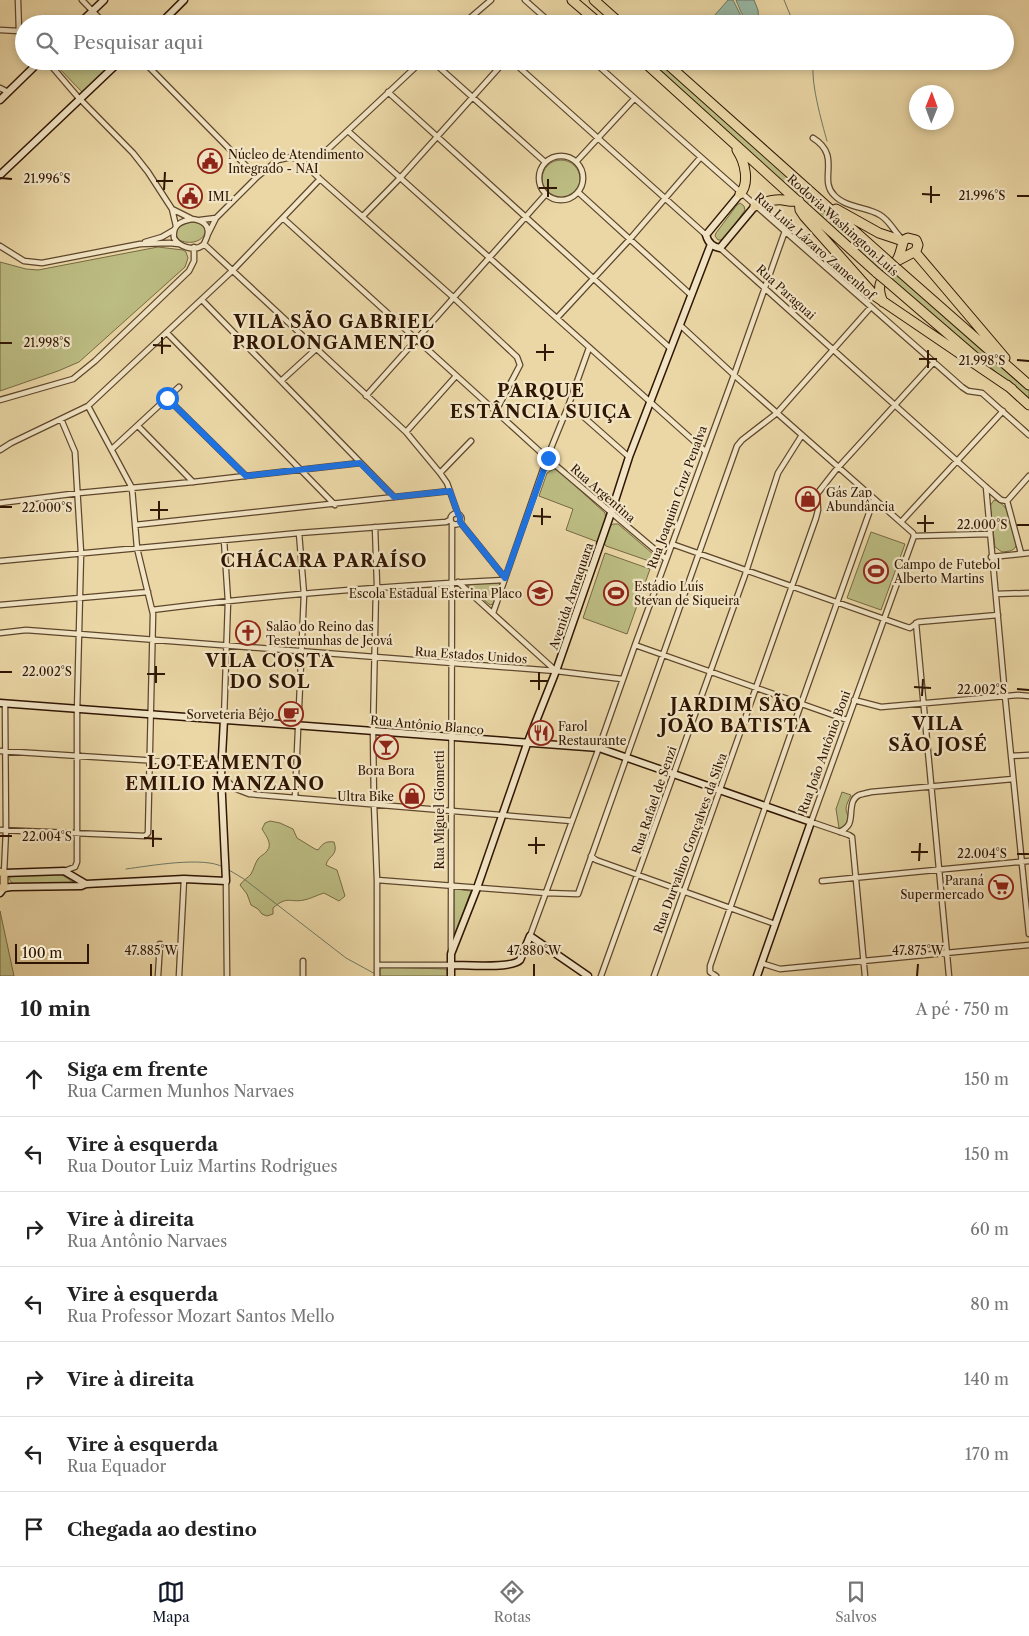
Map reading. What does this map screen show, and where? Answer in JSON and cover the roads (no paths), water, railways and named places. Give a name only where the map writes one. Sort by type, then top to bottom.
[{"type":"highway","points":[[572,0],[590,15]]},
{"type":"highway","points":[[594,0],[611,15]]},
{"type":"highway","name":"Rodovia Washington Luís","points":[[652,70],[878,273],[883,283],[1029,405]]},
{"type":"highway","name":"Rodovia Washington Luís","points":[[674,70],[886,260],[897,265],[1027,383]]},
{"type":"highway","points":[[720,132],[742,159],[745,184],[744,190],[740,194]]},
{"type":"highway","points":[[792,174],[834,208],[879,233],[903,241]]},
{"type":"highway","points":[[755,206],[774,200],[799,201],[800,210],[804,216],[870,291],[1012,389]]},
{"type":"highway","points":[[884,302],[879,294],[883,283],[897,265],[904,256],[915,252],[918,245],[916,240],[908,238],[903,241],[897,265]]},
{"type":"highway","points":[[915,252],[1027,383]]},
{"type":"highway","points":[[864,282],[871,285],[883,283]]},
{"type":"main road","points":[[1,889],[2,872]]},
{"type":"street","points":[[18,0],[18,15]]},
{"type":"street","points":[[82,0],[96,15]]},
{"type":"street","points":[[88,15],[104,0]]},
{"type":"street","points":[[169,15],[184,0]]},
{"type":"street","points":[[475,15],[491,0]]},
{"type":"street","points":[[525,0],[542,15]]},
{"type":"street","points":[[0,30],[15,30]]},
{"type":"street","points":[[0,100],[31,70]]},
{"type":"street","points":[[55,70],[148,172],[172,209],[175,228],[174,238],[179,244]]},
{"type":"street","points":[[0,174],[111,70]]},
{"type":"street","points":[[152,70],[257,177]]},
{"type":"street","points":[[308,168],[412,70]]},
{"type":"street","points":[[442,70],[545,162]]},
{"type":"street","points":[[363,216],[497,70]]},
{"type":"street","points":[[522,70],[706,235],[711,244]]},
{"type":"street","name":"Rua Luiz Lázaro Zamenhof","points":[[603,70],[870,308],[965,389],[982,393],[1029,435]]},
{"type":"street","points":[[0,88],[8,92]]},
{"type":"street","points":[[388,92],[670,348]]},
{"type":"street","points":[[576,162],[634,99]]},
{"type":"street","points":[[348,131],[705,451]]},
{"type":"street","points":[[813,138],[822,144],[828,155],[828,186],[835,196],[854,206],[881,215],[903,241]]},
{"type":"street","points":[[557,156],[564,156],[576,162],[583,181],[578,192],[565,200],[552,198],[546,194],[542,189],[539,175],[545,162],[557,156]]},
{"type":"street","points":[[140,244],[169,243],[194,248],[204,244],[216,218],[257,177],[268,167],[284,158],[296,158],[302,161],[517,357],[520,365],[496,411]]},
{"type":"street","points":[[557,318],[630,239],[700,158]]},
{"type":"street","points":[[0,450],[88,406],[233,270],[284,219],[320,179]]},
{"type":"street","points":[[578,192],[691,295]]},
{"type":"street","points":[[366,396],[546,194]]},
{"type":"street","points":[[706,235],[740,194]]},
{"type":"street","points":[[720,248],[755,206]]},
{"type":"street","points":[[172,209],[192,219],[216,218]]},
{"type":"street","points":[[0,246],[24,261],[42,263],[140,244],[162,237],[179,223],[192,219]]},
{"type":"street","name":"Rua Argentina","points":[[284,219],[548,458],[666,559]]},
{"type":"street","points":[[199,220],[208,228],[208,234]]},
{"type":"street","name":"Rua Joaquim Cruz Penalva","points":[[451,965],[513,964],[520,960],[599,748],[622,679],[734,375],[784,231]]},
{"type":"street","name":"Rua Miguel Giometti","points":[[204,244],[406,432],[440,473],[450,491],[458,514]]},
{"type":"street","name":"Rua Paraguai","points":[[711,244],[715,248],[720,248],[956,461],[1001,500],[1007,501]]},
{"type":"street","name":"Avenida Araraquara","points":[[451,954],[477,888],[527,744],[556,671],[649,401],[711,244]]},
{"type":"street","points":[[0,400],[73,379],[95,361],[188,272],[194,261],[194,248]]},
{"type":"street","points":[[202,300],[394,497]]},
{"type":"street","points":[[377,880],[578,894],[737,446],[777,413],[870,308]]},
{"type":"street","points":[[680,325],[802,436],[901,522],[914,536],[989,534]]},
{"type":"street","points":[[167,333],[335,505]]},
{"type":"street","points":[[493,613],[548,458],[590,348]]},
{"type":"street","points":[[281,381],[316,349]]},
{"type":"street","name":"Rua Durvalino Gonçalves da Silva","points":[[654,976],[817,514],[817,494],[934,362]]},
{"type":"street","points":[[406,432],[456,376]]},
{"type":"street","points":[[112,449],[179,387]]},
{"type":"street","points":[[167,398],[246,476]]},
{"type":"street","points":[[569,404],[629,457]]},
{"type":"street","points":[[0,830],[146,836],[148,833],[153,639],[152,610],[137,548],[132,488],[88,406]]},
{"type":"street","points":[[901,522],[1003,411]]},
{"type":"street","points":[[2,703],[2,751],[6,830],[2,872],[64,871],[73,868],[77,865],[78,834],[77,708],[81,553],[75,452],[61,419]]},
{"type":"street","points":[[138,426],[193,482]]},
{"type":"street","name":"Rua Rafael de Senzi","points":[[601,976],[746,570],[778,473],[802,436]]},
{"type":"street","points":[[440,473],[471,441]]},
{"type":"street","points":[[0,503],[360,463]]},
{"type":"street","points":[[1021,553],[1007,501],[1029,476]]},
{"type":"street","points":[[986,487],[991,557],[1029,934]]},
{"type":"street","points":[[135,525],[335,505],[450,491]]},
{"type":"street","points":[[716,976],[709,969],[729,908],[874,499]]},
{"type":"street","name":"Rua Miguel Giometti","points":[[451,976],[452,500]]},
{"type":"street","points":[[0,562],[299,533],[446,522],[451,520],[454,514],[458,514],[461,519],[460,522],[505,579]]},
{"type":"street","points":[[451,520],[455,525],[460,522]]},
{"type":"street","points":[[375,527],[377,585],[373,732],[377,880],[377,976]]},
{"type":"street","points":[[295,798],[304,594],[299,533]]},
{"type":"street","name":"Rua João Antônio Boni","points":[[757,976],[914,536]]},
{"type":"street","points":[[224,540],[228,600],[222,776],[227,976]]},
{"type":"street","points":[[672,544],[910,628],[918,622],[998,616]]},
{"type":"street","points":[[991,557],[1029,553]]},
{"type":"street","points":[[152,610],[228,600],[505,579]]},
{"type":"street","points":[[458,582],[556,671]]},
{"type":"street","points":[[0,605],[148,592]]},
{"type":"street","points":[[996,594],[1029,593]]},
{"type":"street","points":[[916,624],[949,976]]},
{"type":"street","name":"Rua Estados Unidos","points":[[0,633],[26,630],[153,639],[556,671],[622,679]]},
{"type":"street","points":[[635,644],[847,720]]},
{"type":"street","points":[[854,700],[881,707],[1018,695],[1029,696]]},
{"type":"street","name":"Rua Antônio Blanco","points":[[2,703],[599,748],[840,832]]},
{"type":"street","points":[[2,751],[222,765]]},
{"type":"street","points":[[1011,756],[1029,755]]},
{"type":"street","points":[[222,776],[230,785],[242,792],[451,812],[572,821]]},
{"type":"street","points":[[840,832],[849,823],[852,805],[858,795],[871,792],[1013,779]]},
{"type":"street","points":[[840,832],[852,838],[865,976]]},
{"type":"street","points":[[591,856],[596,860],[637,876],[775,924]]},
{"type":"street","points":[[822,881],[1029,861]]},
{"type":"street","points":[[64,871],[86,884]]},
{"type":"street","points":[[1,889],[184,879],[226,880]]},
{"type":"street","points":[[179,976],[184,879]]},
{"type":"street","points":[[530,936],[588,976]]},
{"type":"street","points":[[158,976],[160,944]]},
{"type":"street","points":[[761,963],[780,969],[1029,945]]},
{"type":"street","points":[[302,976],[303,961]]},
{"type":"street","points":[[377,966],[451,965]]},
{"type":"waterway","points":[[784,0],[790,15]]},
{"type":"waterway","points":[[813,70],[819,112],[827,141]]},
{"type":"waterway","points":[[126,869],[190,862],[203,862],[223,867]]},
{"type":"waterway","points":[[229,870],[244,879],[346,958],[379,976]]},
{"type":"place","name":"Núcleo de Atendimento Integrado - NAI","points":[[210,161]]},
{"type":"place","name":"IML","points":[[190,196]]},
{"type":"place","name":"Gás Zap Abundância","points":[[808,499]]},
{"type":"place","name":"Campo de Futebol Alberto Martins","points":[[876,571]]},
{"type":"place","name":"Escola Estadual Esterina Placo","points":[[540,593]]},
{"type":"place","name":"Estádio Luís Stevan de Siqueira","points":[[616,593]]},
{"type":"place","name":"Salão do Reino das Testemunhas de Jeová","points":[[248,633]]},
{"type":"place","name":"Sorveteria Bêjo","points":[[291,714]]},
{"type":"place","name":"Farol Restaurante","points":[[541,733]]},
{"type":"place","name":"Bora Bora","points":[[386,747]]},
{"type":"place","name":"Ultra Bike","points":[[412,796]]},
{"type":"place","name":"Paraná Supermercado","points":[[1001,887]]},
{"type":"district","name":"VILA SÃO GABRIEL PROLONGAMENTO","points":[[334,332]]},
{"type":"district","name":"PARQUE ESTÂNCIA SUIÇA","points":[[541,401]]},
{"type":"district","name":"CHÁCARA PARAÍSO","points":[[324,561]]},
{"type":"district","name":"VILA COSTA DO SOL","points":[[270,671]]},
{"type":"district","name":"JARDIM SÃO JOÃO BATISTA","points":[[736,715]]},
{"type":"district","name":"VILA SÃO JOSÉ","points":[[938,734]]},
{"type":"district","name":"LOTEAMENTO EMILIO MANZANO","points":[[225,773]]}]
